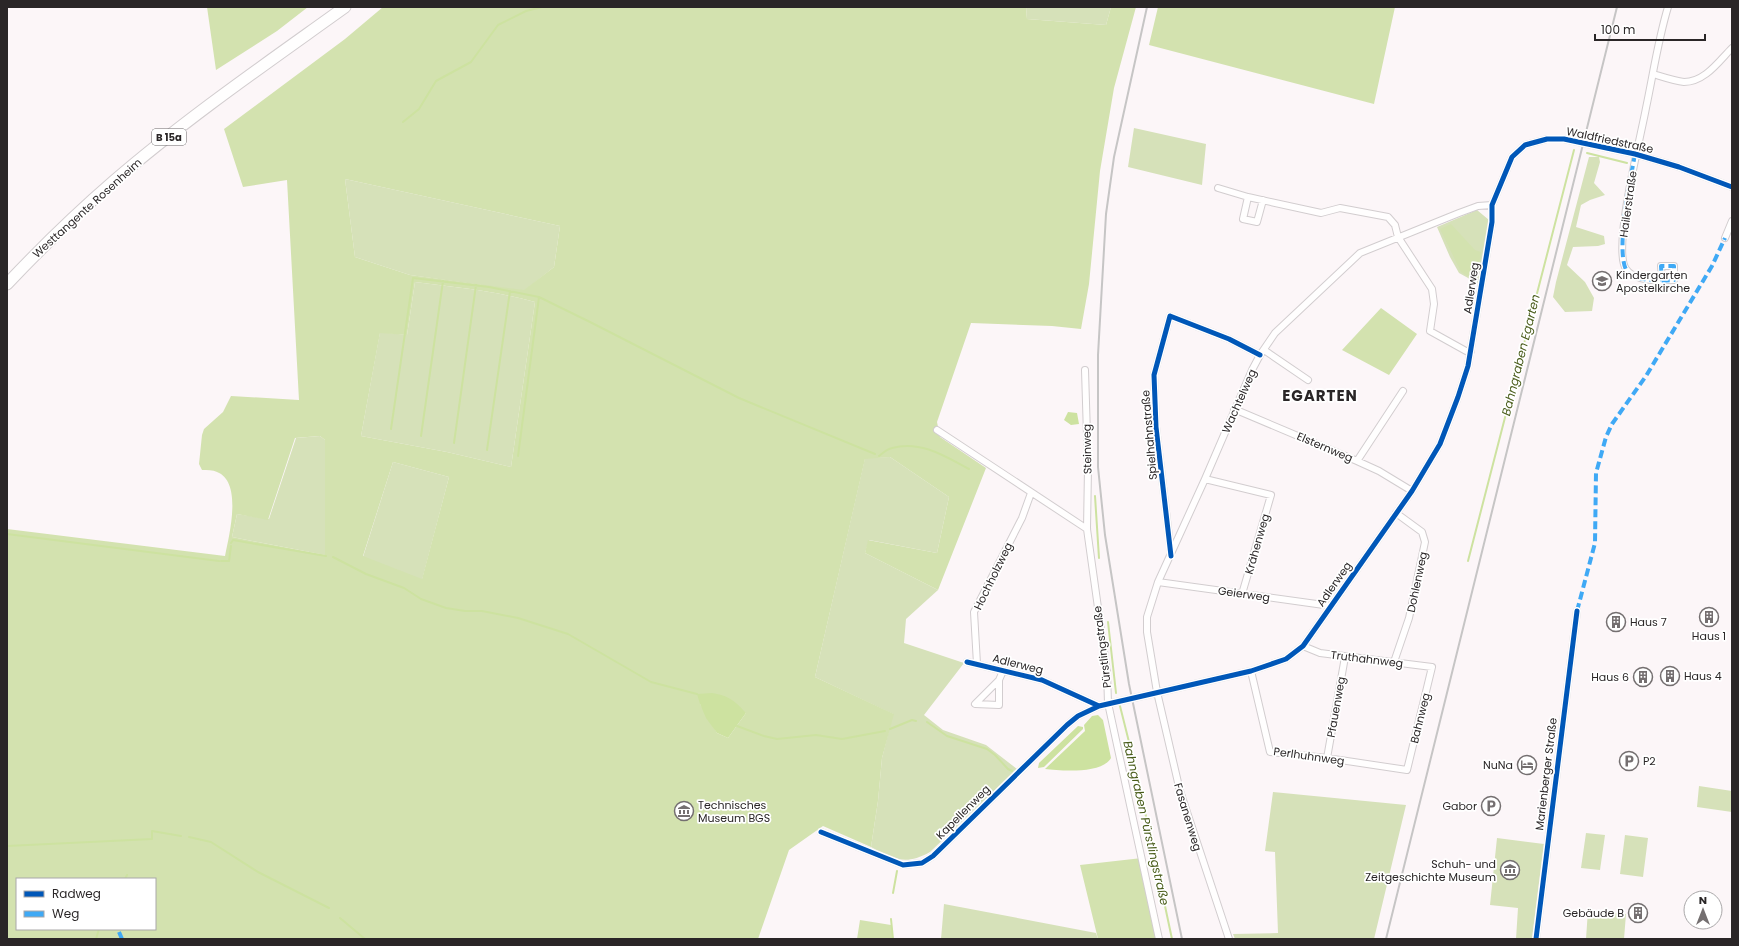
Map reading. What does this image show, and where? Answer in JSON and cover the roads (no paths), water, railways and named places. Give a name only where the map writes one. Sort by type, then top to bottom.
[{"type":"highway","name":"Westtangente Rosenheim","points":[[7,284],[28,261],[114,181],[200,112],[344,7]]},
{"type":"street","name":"Hailerstraße","points":[[1662,281],[1636,278],[1630,274],[1625,268],[1623,260],[1623,235],[1635,154],[1668,7]]},
{"type":"street","points":[[1653,74],[1684,82],[1696,80],[1712,70],[1732,48]]},
{"type":"street","name":"Waldfriedstraße","points":[[1492,205],[1512,157],[1525,145],[1547,139],[1564,139],[1635,154],[1679,167],[1732,186]]},
{"type":"street","points":[[1218,188],[1248,197],[1321,213],[1340,208],[1388,217],[1395,225],[1398,236],[1432,289],[1434,304],[1430,331],[1466,351],[1470,351]]},
{"type":"street","points":[[1248,197],[1243,219],[1257,222],[1263,200]]},
{"type":"street","name":"Wachtelweg","points":[[1157,692],[1147,632],[1147,617],[1158,582],[1206,479],[1234,409],[1262,352],[1275,333],[1360,253],[1458,212],[1478,206],[1492,205]]},
{"type":"street","name":"Adlerweg","points":[[968,662],[1042,680],[1099,706],[1251,671],[1286,659],[1303,646],[1412,491],[1440,444],[1466,373],[1491,229],[1492,205]]},
{"type":"street","points":[[1725,238],[1732,221]]},
{"type":"street","name":"Spielhahnstraße","points":[[1171,556],[1156,428],[1154,375],[1170,316],[1262,352]]},
{"type":"street","points":[[1262,352],[1308,380]]},
{"type":"street","name":"Steinweg","points":[[1085,370],[1088,468],[1087,529]]},
{"type":"street","points":[[1357,461],[1403,391]]},
{"type":"street","name":"Elsternweg","points":[[1234,409],[1379,471],[1412,491]]},
{"type":"street","points":[[937,430],[1087,529]]},
{"type":"street","name":"Krähenweg","points":[[1206,479],[1271,495],[1242,594]]},
{"type":"street","name":"Hochholzweg","points":[[976,664],[974,612],[1022,518],[1031,493]]},
{"type":"street","name":"Dohlenweg","points":[[1394,662],[1409,618],[1425,542],[1422,532],[1396,513]]},
{"type":"street","name":"Pürstlingstraße","points":[[1087,529],[1107,672],[1108,703],[1159,939]]},
{"type":"street","name":"Geierweg","points":[[1158,582],[1331,606]]},
{"type":"street","name":"Marienberger Straße","points":[[1536,939],[1577,611]]},
{"type":"street","name":"Truthahnweg","points":[[1303,646],[1320,653],[1432,667]]},
{"type":"street","name":"Pfauenweg","points":[[1327,758],[1345,657]]},
{"type":"street","name":"Bahnweg","points":[[1407,770],[1432,667]]},
{"type":"street","points":[[999,680],[974,704],[999,705],[999,680],[1003,671]]},
{"type":"street","name":"Perlhuhnweg","points":[[1251,671],[1270,752],[1327,758],[1407,770]]},
{"type":"street","name":"Fasanenweg","points":[[1157,692],[1180,791],[1229,939]]},
{"type":"street","name":"Kapellenweg","points":[[821,832],[903,865],[922,863],[938,851],[1067,724],[1078,716],[1099,706]]},
{"type":"waterway","points":[[403,122],[419,109],[436,81],[471,62],[498,25],[526,11],[542,7]]},
{"type":"waterway","name":"Bahngraben Egarten","points":[[1468,561],[1574,150]]},
{"type":"waterway","points":[[1587,153],[1627,163]]},
{"type":"waterway","points":[[391,429],[413,278],[489,287],[539,297],[739,398],[875,454]]},
{"type":"waterway","points":[[421,436],[443,281]]},
{"type":"waterway","points":[[454,443],[476,285]]},
{"type":"waterway","points":[[487,450],[510,291]]},
{"type":"waterway","points":[[518,456],[539,297]]},
{"type":"waterway","points":[[879,456],[890,449],[902,446],[912,446],[932,451],[969,469]]},
{"type":"waterway","points":[[1095,496],[1099,558]]},
{"type":"waterway","points":[[7,534],[219,561]]},
{"type":"waterway","points":[[231,543],[233,540],[326,556]]},
{"type":"waterway","points":[[221,561],[229,561],[231,546]]},
{"type":"waterway","points":[[333,557],[366,574],[404,588],[421,599],[446,608],[465,611],[482,611],[518,618],[568,634],[651,682],[697,694]]},
{"type":"waterway","name":"Bahngraben Pürstlingstraße","points":[[1108,622],[1116,693]]},
{"type":"waterway","name":"Bahngraben Pürstlingstraße","points":[[1120,706],[1137,774],[1172,939]]},
{"type":"waterway","points":[[890,729],[912,720],[916,721]]},
{"type":"waterway","points":[[927,722],[947,736],[987,749],[1012,771]]},
{"type":"waterway","points":[[737,726],[777,739],[816,735],[842,739],[885,731]]},
{"type":"waterway","points":[[7,846],[152,839],[152,831],[181,836]]},
{"type":"waterway","points":[[189,837],[211,842],[258,872],[329,908]]},
{"type":"waterway","points":[[893,893],[897,871]]},
{"type":"waterway","points":[[340,918],[365,939]]},
{"type":"waterway","points":[[891,919],[893,939]]},
{"type":"waterway","points":[[96,939],[99,930]]},
{"type":"railway","points":[[1147,7],[1114,157],[1106,214],[1098,355],[1098,467],[1105,535],[1129,684],[1182,939]]},
{"type":"railway","points":[[1386,939],[1617,7]]},
{"type":"place","name":"Kindergarten Apostelkirche","points":[[1602,281]]},
{"type":"place","name":"Haus 1","points":[[1709,617]]},
{"type":"place","name":"Haus 7","points":[[1616,622]]},
{"type":"place","name":"Haus 4","points":[[1670,676]]},
{"type":"place","name":"Haus 6","points":[[1643,677]]},
{"type":"place","name":"P2","points":[[1629,761]]},
{"type":"place","name":"NuNa","points":[[1527,765]]},
{"type":"place","name":"Gabor","points":[[1491,806]]},
{"type":"place","name":"Technisches Museum BGS","points":[[684,811]]},
{"type":"place","name":"Schuh- und Zeitgeschichte Museum","points":[[1510,870]]},
{"type":"place","name":"Gebäude B","points":[[1638,913]]},
{"type":"district","name":"EGARTEN","points":[[1320,396]]}]
